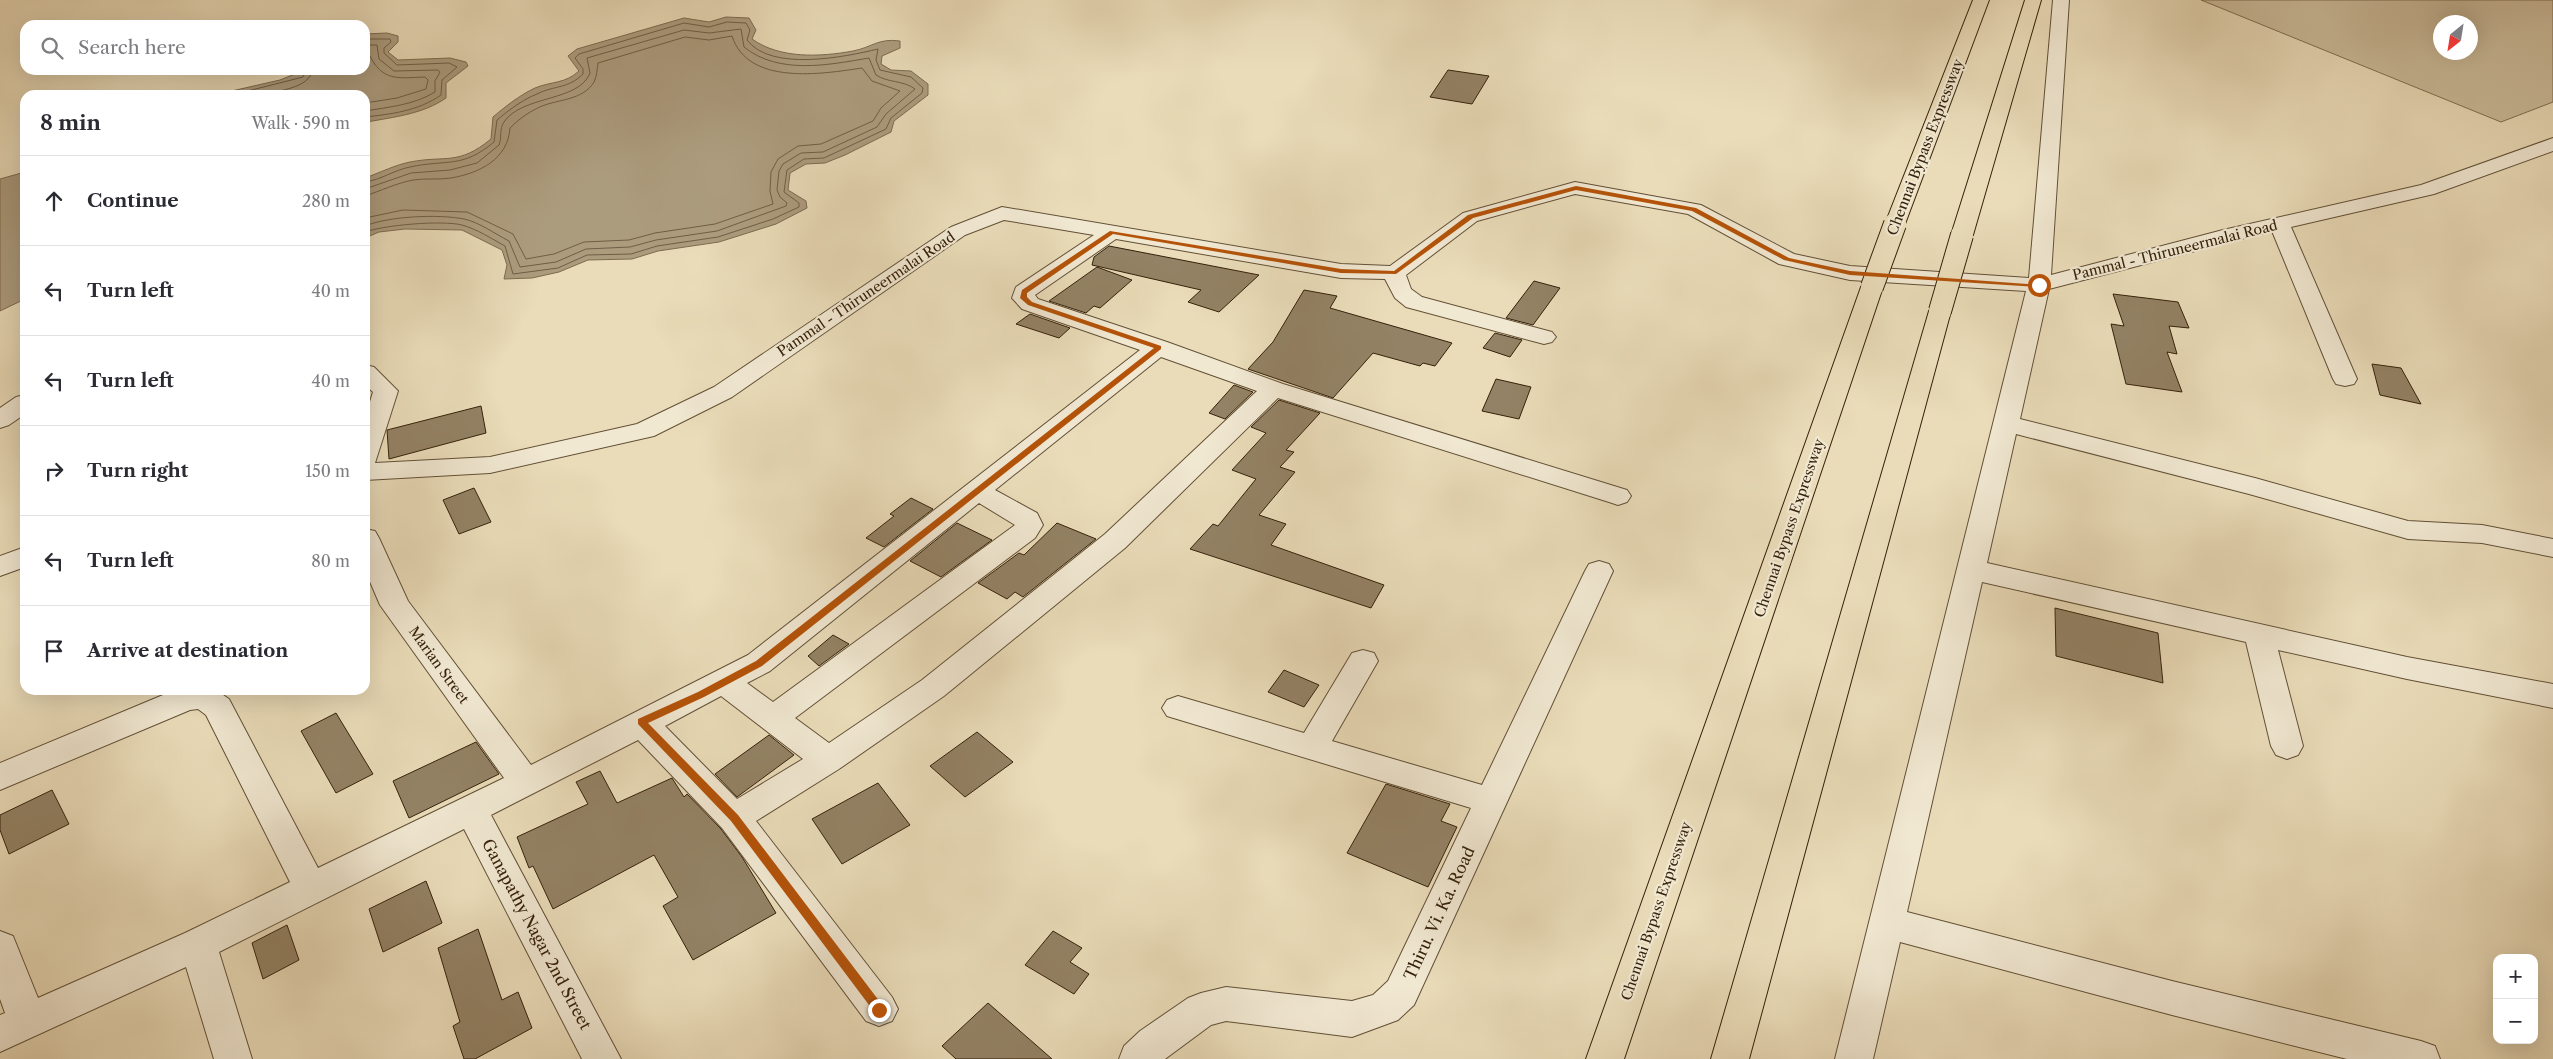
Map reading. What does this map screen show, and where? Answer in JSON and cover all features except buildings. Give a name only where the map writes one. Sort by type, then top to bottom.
[{"type":"highway","name":"Chennai Bypass Expressway","points":[[1605,1059],[1872,287],[1981,0]]},
{"type":"highway","points":[[1730,1059],[1940,311],[2033,0]]},
{"type":"street","points":[[1854,1059],[2039,285],[2062,0]]},
{"type":"street","name":"Pammal - Thiruneermalai Road","points":[[370,472],[490,465],[646,430],[723,392],[958,231],[1002,214],[1341,271],[1396,272],[1470,217],[1576,188],[1694,209],[1787,259],[1850,273],[2039,285],[2223,236],[2426,190],[2549,146]]},
{"type":"street","points":[[2280,223],[2346,379]]},
{"type":"street","points":[[1112,232],[1024,292],[1023,298],[1030,304],[1159,347],[1274,389],[1618,496]]},
{"type":"street","points":[[1396,272],[1398,290],[1403,296],[1414,302],[1544,337]]},
{"type":"street","points":[[0,947],[13,1028],[198,944],[526,783],[641,722],[724,682],[759,663],[1159,347]]},
{"type":"street","points":[[370,377],[386,391],[370,442]]},
{"type":"street","points":[[734,818],[828,760],[933,688],[1115,541],[1274,389]]},
{"type":"street","points":[[0,420],[20,406]]},
{"type":"street","points":[[2005,423],[2256,487],[2408,530],[2482,534],[2553,548]]},
{"type":"street","points":[[772,719],[1025,530],[1029,525],[1027,519],[977,491]]},
{"type":"street","name":"Marian Street","points":[[370,549],[395,605],[526,783]]},
{"type":"street","points":[[0,566],[20,559]]},
{"type":"street","points":[[1970,569],[2407,668],[2553,696]]},
{"type":"street","name":"Thiru. Vi. Ka. Road","points":[[1138,1059],[1154,1044],[1201,1010],[1226,1004],[1352,1018],[1385,1008],[1401,993],[1599,571]]},
{"type":"street","points":[[2259,635],[2287,746]]},
{"type":"street","points":[[1311,748],[1363,661]]},
{"type":"street","points":[[724,682],[828,760]]},
{"type":"street","points":[[0,777],[187,698],[203,697],[218,707],[311,889]]},
{"type":"street","points":[[1178,708],[1492,802]]},
{"type":"street","points":[[641,722],[734,818],[879,1010]]},
{"type":"street","name":"Ganapathy Nagar 2nd Street","points":[[471,809],[602,1059]]},
{"type":"street","points":[[1886,922],[2172,998],[2421,1059]]},
{"type":"street","points":[[198,944],[233,1059]]},
{"type":"shaded area","points":[[2201,0],[2553,0],[2553,102],[2501,122]]},
{"type":"water","points":[[726,17],[749,18],[756,30],[752,39],[763,46],[775,50],[801,55],[853,51],[881,42],[900,41],[900,48],[882,56],[881,64],[891,70],[911,71],[928,84],[928,95],[894,121],[891,132],[845,155],[825,163],[806,164],[790,173],[788,190],[806,201],[807,208],[776,224],[719,242],[658,251],[632,259],[588,260],[559,272],[532,278],[504,279],[507,265],[502,250],[462,230],[405,229],[379,232],[370,236],[370,176],[404,163],[452,158],[469,153],[480,147],[491,139],[493,117],[508,105],[535,88],[569,78],[579,71],[568,56],[577,49],[684,18],[709,22]]},
{"type":"water","points":[[387,33],[398,36],[398,42],[388,52],[398,60],[450,58],[466,62],[468,66],[446,83],[446,98],[428,108],[370,121],[370,90],[236,90],[280,80],[292,75],[370,75],[370,34]]},
{"type":"water","points":[[20,173],[20,301],[0,311],[0,179]]},
{"type":"route","points":[[879,1010],[734,818],[641,722],[701,695],[759,663],[1159,347],[1030,304],[1023,298],[1024,292],[1112,232],[1341,271],[1396,272],[1470,217],[1576,188],[1694,209],[1787,259],[1850,273],[2039,285]]}]
